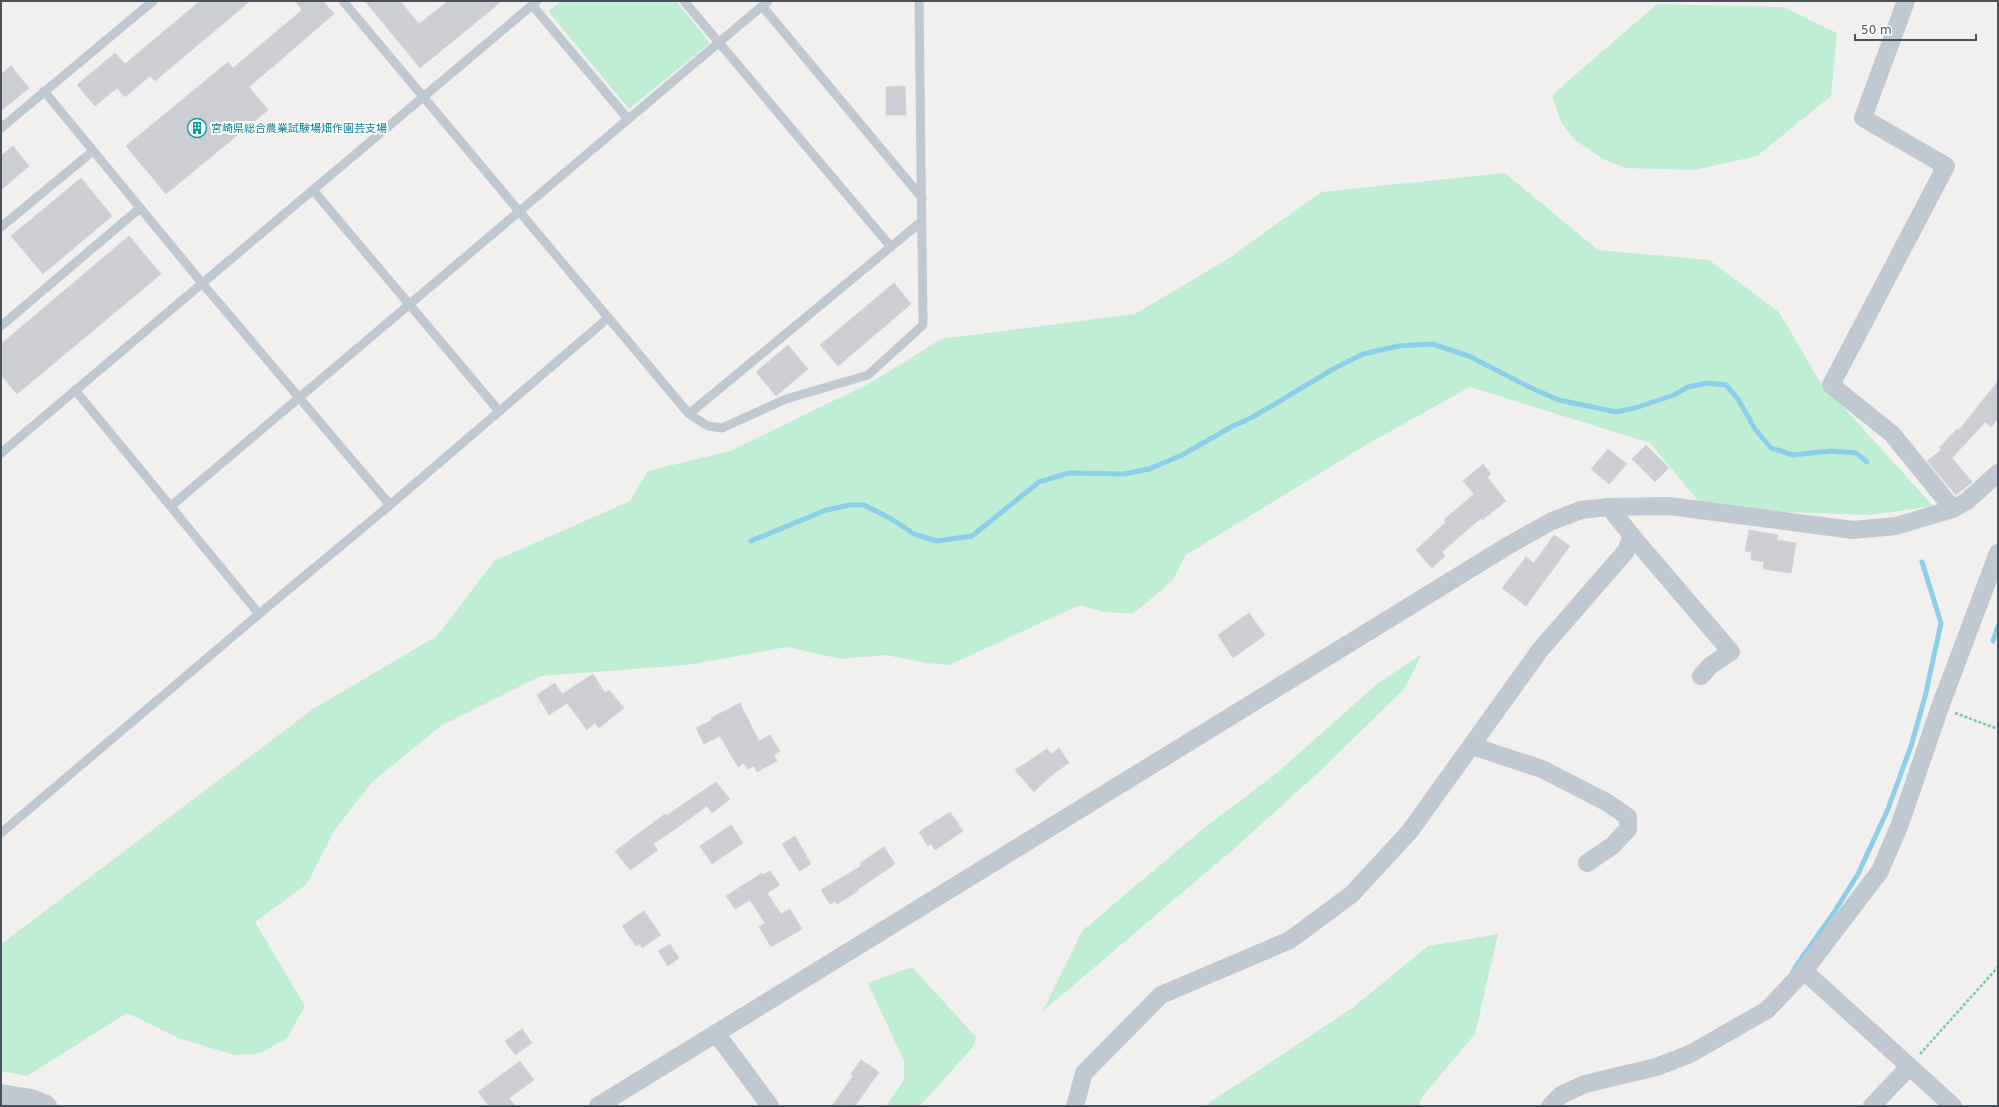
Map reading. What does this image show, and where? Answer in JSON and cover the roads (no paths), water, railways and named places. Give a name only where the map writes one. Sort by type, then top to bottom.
[{"type":"street","points":[[1906,1],[1863,118],[1946,166],[1831,385],[1892,434],[1953,509]]},
{"type":"street","points":[[598,1106],[1509,545],[1552,521],[1581,510],[1609,507],[1669,506],[1853,530],[1896,526],[1953,509],[1967,501],[1998,473]]},
{"type":"street","points":[[1609,507],[1731,652],[1711,665],[1701,676]]},
{"type":"street","points":[[1075,1106],[1084,1073],[1161,995],[1290,940],[1352,894],[1410,832],[1540,650],[1626,550],[1632,536]]},
{"type":"street","points":[[1550,1106],[1561,1095],[1585,1084],[1656,1067],[1690,1054],[1767,1010],[1804,971],[1880,871],[1900,824],[1940,707],[1998,553]]},
{"type":"street","points":[[1472,746],[1542,769],[1608,803],[1628,817],[1628,829],[1612,846],[1587,863]]},
{"type":"street","points":[[1804,971],[1953,1106]]},
{"type":"street","points":[[716,1033],[770,1106]]},
{"type":"street","points":[[1872,1106],[1909,1067]]},
{"type":"street","points":[[1,1095],[31,1100],[46,1106]]},
{"type":"lane","points":[[1,128],[153,1]]},
{"type":"lane","points":[[343,1],[422,98],[689,414],[708,426],[722,428],[786,399],[868,375],[924,325],[919,1]]},
{"type":"lane","points":[[684,1],[891,247]]},
{"type":"lane","points":[[1,453],[534,3],[628,119]]},
{"type":"lane","points":[[171,506],[765,4],[922,198]]},
{"type":"lane","points":[[44,91],[202,283],[390,505]]},
{"type":"lane","points":[[1,227],[93,151]]},
{"type":"lane","points":[[313,190],[499,411]]},
{"type":"lane","points":[[1,326],[140,208]]},
{"type":"lane","points":[[689,414],[922,221]]},
{"type":"lane","points":[[1,833],[390,505],[608,318]]},
{"type":"lane","points":[[75,390],[259,614]]},
{"type":"waterway","points":[[751,541],[826,510],[850,505],[864,505],[890,518],[914,534],[937,541],[972,536],[1039,482],[1069,473],[1124,474],[1149,469],[1182,455],[1233,426],[1253,417],[1335,368],[1363,354],[1399,346],[1432,344],[1469,356],[1529,387],[1559,400],[1616,412],[1635,408],[1674,395],[1688,387],[1707,383],[1726,385],[1738,399],[1755,429],[1771,448],[1793,455],[1830,451],[1856,453],[1867,462]]},
{"type":"waterway","points":[[1792,974],[1858,874],[1888,809],[1911,746],[1925,697],[1941,623],[1922,562]]},
{"type":"waterway","points":[[1993,641],[1998,626]]},
{"type":"place","name":"宮崎県総合農業試験場畑作園芸支場","points":[[197,128]]}]
